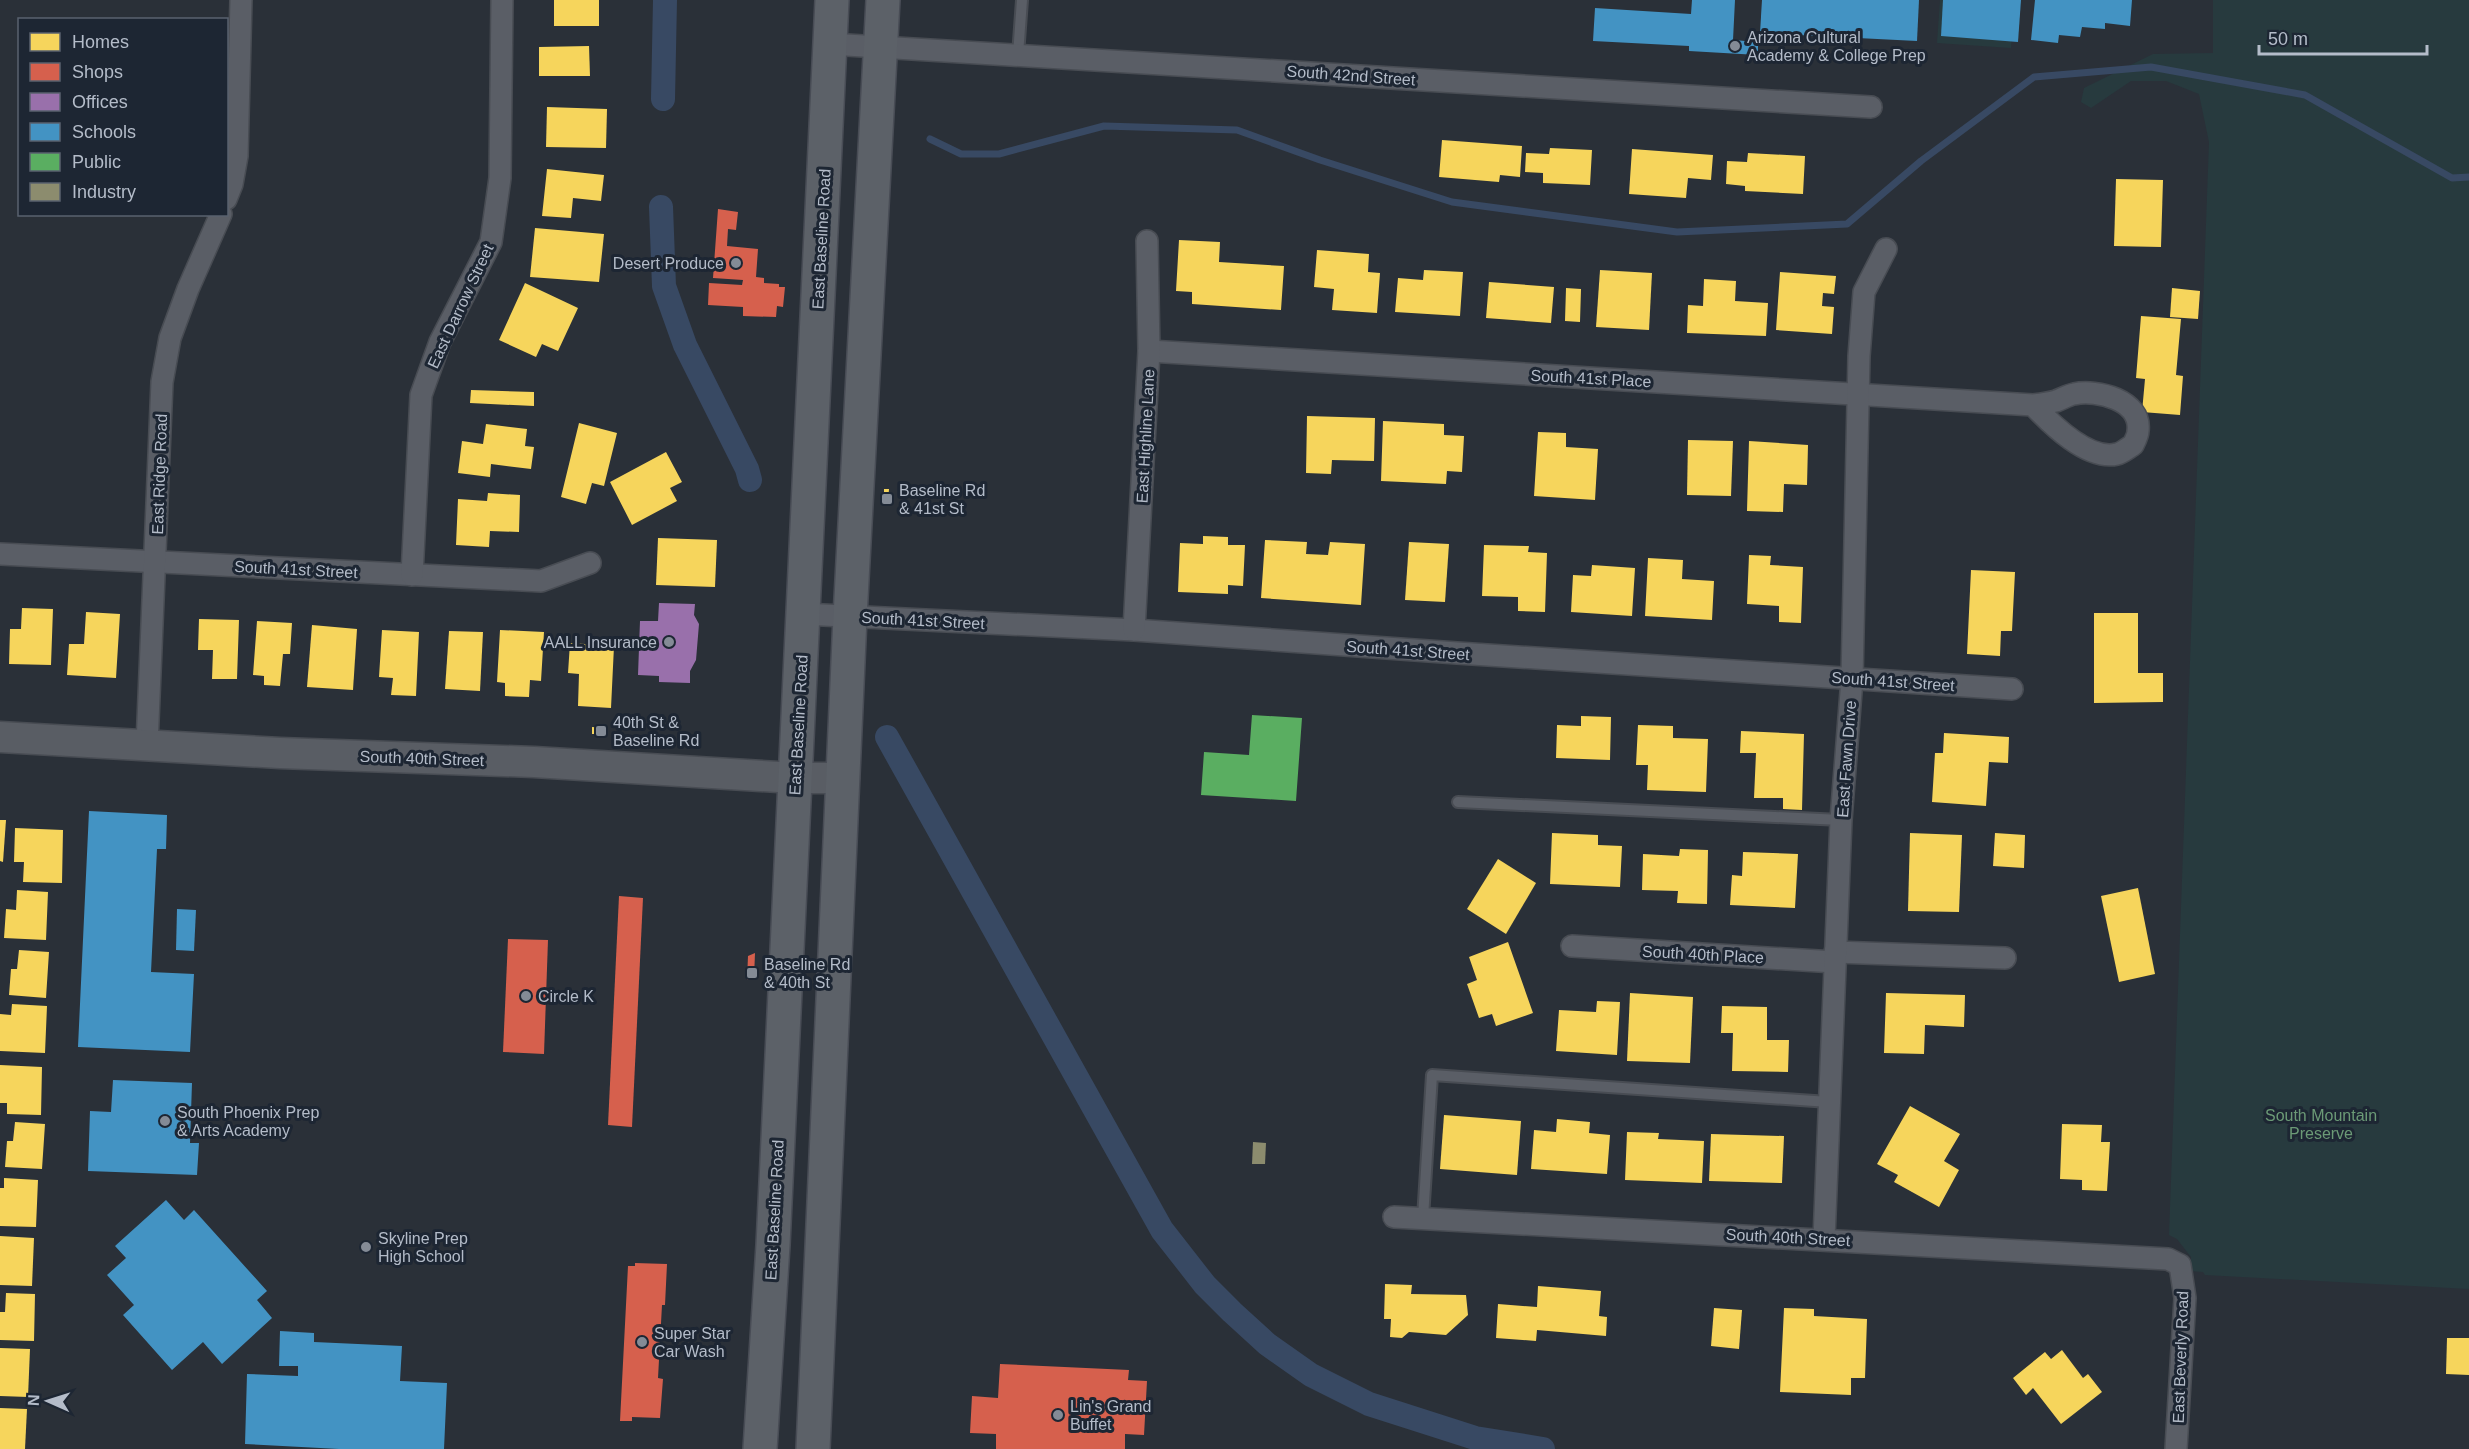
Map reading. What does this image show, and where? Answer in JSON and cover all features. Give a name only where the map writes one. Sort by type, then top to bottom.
[{"type":"main road","name":"East Baseline Road","points":[[760,1449],[773,1245],[832,0]]},
{"type":"main road","points":[[813,1449],[850,617],[883,0]]},
{"type":"main road","name":"South 40th Street","points":[[0,737],[280,753],[534,762],[844,778]]},
{"type":"main road","points":[[773,1245],[822,1251]]},
{"type":"street","points":[[228,194],[237,156],[241,0]]},
{"type":"street","name":"East Darrow Street","points":[[412,575],[421,395],[440,342],[491,242],[500,178],[502,0]]},
{"type":"street","name":"South 42nd Street","points":[[830,44],[1871,107]]},
{"type":"street","name":"East Ridge Road","points":[[147,745],[162,382],[170,338],[188,289],[220,216]]},
{"type":"street","name":"East Highline Lane","points":[[1134,630],[1149,351],[1147,241]]},
{"type":"street","name":"East Fawn Drive","points":[[1824,1239],[1835,957],[1852,679],[1859,394],[1864,292],[1886,249]]},
{"type":"street","name":"South 41st Place","points":[[1149,351],[2033,405]]},
{"type":"street","name":"South 41st Street","points":[[0,554],[541,581],[590,563]]},
{"type":"street","name":"South 41st Street","points":[[803,614],[1134,630],[2012,689]]},
{"type":"street","name":"South 40th Place","points":[[1572,946],[1835,957],[2005,958]]},
{"type":"street","name":"South 40th Street","points":[[1394,1217],[2168,1258],[2180,1265]]},
{"type":"street","name":"East Beverly Road","points":[[2176,1449],[2185,1298],[2180,1265]]},
{"type":"lane","points":[[1018,55],[1022,0]]},
{"type":"lane","points":[[1458,802],[1842,820]]},
{"type":"lane","points":[[1423,1218],[1432,1076],[1829,1102]]},
{"type":"green space","points":[[1940,0],[2014,0],[2011,48],[1937,43]]},
{"type":"green space","name":"South Mountain Preserve","points":[[2213,0],[2469,0],[2469,1289],[2205,1275],[2203,1272],[2191,1271],[2191,1257],[2177,1239],[2169,1235],[2209,142],[2199,94],[2166,81],[2131,81],[2091,108],[2081,102],[2084,88],[2153,54],[2213,53]]},
{"type":"building: Homes","points":[[554,0],[599,0],[599,26],[554,26]]},
{"type":"building: Homes","points":[[589,46],[590,76],[539,76],[539,47]]},
{"type":"building: Homes","points":[[547,107],[607,109],[606,148],[546,147]]},
{"type":"building: Homes","points":[[1442,140],[1522,146],[1520,177],[1500,175],[1499,182],[1439,177]]},
{"type":"building: Homes","points":[[1550,148],[1592,150],[1590,185],[1543,183],[1543,173],[1525,172],[1526,153],[1549,154]]},
{"type":"building: Homes","points":[[1632,149],[1713,155],[1711,180],[1688,178],[1686,198],[1629,194]]},
{"type":"building: Homes","points":[[1748,153],[1805,156],[1803,194],[1745,191],[1745,186],[1726,184],[1727,161],[1747,162]]},
{"type":"building: Homes","points":[[547,169],[604,175],[601,201],[573,198],[571,218],[542,216]]},
{"type":"building: Homes","points":[[2116,179],[2163,180],[2161,247],[2114,246]]},
{"type":"building: Homes","points":[[535,228],[604,234],[599,282],[530,277]]},
{"type":"building: Homes","points":[[1179,240],[1220,242],[1219,262],[1284,266],[1281,310],[1192,304],[1192,292],[1176,291]]},
{"type":"building: Homes","points":[[1317,250],[1369,254],[1368,272],[1380,273],[1377,313],[1332,310],[1334,289],[1314,287]]},
{"type":"building: Homes","points":[[1424,270],[1463,272],[1460,316],[1395,312],[1398,278],[1423,280]]},
{"type":"building: Homes","points":[[1600,270],[1652,273],[1649,330],[1596,327]]},
{"type":"building: Homes","points":[[1780,272],[1836,276],[1834,294],[1823,293],[1822,306],[1834,307],[1832,334],[1776,330]]},
{"type":"building: Homes","points":[[1704,279],[1736,281],[1735,301],[1768,303],[1766,336],[1687,333],[1688,305],[1703,306]]},
{"type":"building: Homes","points":[[1489,282],[1554,287],[1551,323],[1486,318]]},
{"type":"building: Homes","points":[[525,283],[578,308],[558,351],[542,344],[536,357],[499,340]]},
{"type":"building: Homes","points":[[1566,288],[1581,289],[1580,322],[1565,321]]},
{"type":"building: Homes","points":[[2172,288],[2200,291],[2198,319],[2170,317]]},
{"type":"building: Homes","points":[[2141,316],[2181,319],[2176,375],[2183,376],[2180,415],[2142,412],[2145,379],[2136,378]]},
{"type":"building: Homes","points":[[471,390],[534,392],[534,406],[470,403]]},
{"type":"building: Homes","points":[[1307,416],[1375,418],[1374,461],[1332,460],[1331,474],[1306,473]]},
{"type":"building: Homes","points":[[1383,421],[1444,424],[1444,435],[1464,436],[1462,472],[1447,471],[1446,484],[1381,481]]},
{"type":"building: Homes","points":[[579,423],[617,433],[604,486],[592,483],[586,504],[561,497]]},
{"type":"building: Homes","points":[[486,424],[527,429],[525,446],[534,447],[531,469],[491,464],[490,477],[458,473],[462,441],[483,444]]},
{"type":"building: Homes","points":[[1538,432],[1566,433],[1566,447],[1598,449],[1595,500],[1534,496]]},
{"type":"building: Homes","points":[[1688,440],[1733,441],[1731,496],[1687,495]]},
{"type":"building: Homes","points":[[1749,441],[1808,445],[1807,485],[1784,484],[1783,512],[1747,511]]},
{"type":"building: Homes","points":[[666,452],[682,482],[670,488],[677,501],[632,525],[610,482]]},
{"type":"building: Homes","points":[[884,489],[889,489],[888,502],[884,502]]},
{"type":"building: Homes","points":[[488,493],[520,495],[519,532],[490,531],[489,547],[456,545],[458,499],[487,501]]},
{"type":"building: Homes","points":[[1203,536],[1228,537],[1228,545],[1245,545],[1243,586],[1228,585],[1228,594],[1178,592],[1180,543],[1203,544]]},
{"type":"building: Homes","points":[[658,538],[717,540],[715,587],[656,585]]},
{"type":"building: Homes","points":[[1265,540],[1307,542],[1306,554],[1328,555],[1330,542],[1365,544],[1361,605],[1261,598]]},
{"type":"building: Homes","points":[[1409,542],[1449,544],[1445,602],[1405,600]]},
{"type":"building: Homes","points":[[1484,545],[1529,546],[1528,552],[1547,553],[1545,612],[1518,611],[1518,597],[1482,596]]},
{"type":"building: Homes","points":[[1749,555],[1771,556],[1770,565],[1803,567],[1801,623],[1779,622],[1779,606],[1747,604]]},
{"type":"building: Homes","points":[[1648,558],[1683,560],[1682,579],[1714,581],[1712,620],[1645,616]]},
{"type":"building: Homes","points":[[1592,565],[1635,568],[1632,616],[1571,612],[1573,575],[1591,576]]},
{"type":"building: Homes","points":[[1971,570],[2015,572],[2012,631],[2001,631],[2000,656],[1967,654]]},
{"type":"building: Homes","points":[[22,608],[53,609],[51,665],[9,664],[10,629],[21,629]]},
{"type":"building: Homes","points":[[86,612],[120,614],[116,678],[67,675],[69,644],[84,644]]},
{"type":"building: Homes","points":[[2094,613],[2138,613],[2138,673],[2163,673],[2163,702],[2094,703]]},
{"type":"building: Homes","points":[[199,619],[239,620],[237,679],[212,679],[213,650],[198,650]]},
{"type":"building: Homes","points":[[257,621],[292,623],[290,654],[283,654],[280,686],[264,685],[264,676],[253,675]]},
{"type":"building: Homes","points":[[312,625],[357,629],[353,690],[307,687]]},
{"type":"building: Homes","points":[[382,630],[419,632],[416,696],[391,695],[393,678],[379,677]]},
{"type":"building: Homes","points":[[500,630],[544,632],[541,681],[530,680],[529,697],[505,696],[505,683],[497,682]]},
{"type":"building: Homes","points":[[449,631],[483,632],[480,691],[445,689]]},
{"type":"building: Homes","points":[[570,643],[614,646],[611,708],[578,706],[579,674],[568,673]]},
{"type":"building: Homes","points":[[1581,716],[1611,717],[1610,760],[1556,758],[1557,725],[1581,726]]},
{"type":"building: Homes","points":[[1638,725],[1673,726],[1673,738],[1708,739],[1706,792],[1647,790],[1648,765],[1636,765]]},
{"type":"building: Homes","points":[[592,727],[606,728],[605,734],[592,734]]},
{"type":"building: Homes","points":[[1741,731],[1804,734],[1802,810],[1783,809],[1783,798],[1754,798],[1756,753],[1740,753]]},
{"type":"building: Homes","points":[[1944,733],[2009,737],[2008,763],[1989,762],[1986,806],[1932,802],[1935,753],[1943,753]]},
{"type":"building: Homes","points":[[0,820],[6,820],[3,862],[0,861]]},
{"type":"building: Homes","points":[[15,828],[63,830],[62,883],[23,882],[24,862],[14,862]]},
{"type":"building: Homes","points":[[1552,833],[1598,835],[1598,845],[1622,846],[1620,887],[1550,884]]},
{"type":"building: Homes","points":[[1910,833],[1962,835],[1959,912],[1908,911]]},
{"type":"building: Homes","points":[[1995,833],[2025,835],[2024,868],[1993,866]]},
{"type":"building: Homes","points":[[1680,849],[1708,850],[1707,904],[1677,903],[1678,891],[1642,890],[1643,854],[1679,856]]},
{"type":"building: Homes","points":[[1743,852],[1798,854],[1795,908],[1730,905],[1732,875],[1742,876]]},
{"type":"building: Homes","points":[[1498,859],[1536,883],[1506,934],[1467,909]]},
{"type":"building: Homes","points":[[2138,888],[2155,974],[2119,982],[2101,896]]},
{"type":"building: Homes","points":[[17,890],[48,892],[46,940],[4,938],[6,909],[16,910]]},
{"type":"building: Homes","points":[[1508,942],[1533,1013],[1496,1026],[1492,1014],[1479,1018],[1467,984],[1477,980],[1469,957]]},
{"type":"building: Homes","points":[[19,950],[49,952],[46,998],[9,995],[11,969],[17,969]]},
{"type":"building: Homes","points":[[1630,993],[1693,997],[1690,1063],[1627,1061]]},
{"type":"building: Homes","points":[[1886,993],[1965,995],[1964,1027],[1925,1025],[1924,1054],[1884,1053]]},
{"type":"building: Homes","points":[[1597,1001],[1620,1002],[1617,1055],[1556,1051],[1559,1010],[1596,1012]]},
{"type":"building: Homes","points":[[12,1004],[47,1006],[45,1053],[0,1051],[0,1014],[11,1015]]},
{"type":"building: Homes","points":[[1722,1006],[1767,1007],[1767,1040],[1789,1040],[1788,1072],[1732,1071],[1733,1033],[1721,1033]]},
{"type":"building: Homes","points":[[0,1065],[42,1067],[41,1115],[7,1114],[7,1103],[0,1103]]},
{"type":"building: Homes","points":[[1910,1106],[1960,1134],[1944,1161],[1959,1170],[1939,1207],[1894,1182],[1898,1175],[1877,1164]]},
{"type":"building: Homes","points":[[1444,1115],[1521,1121],[1517,1175],[1440,1169]]},
{"type":"building: Homes","points":[[1557,1119],[1590,1122],[1589,1133],[1610,1135],[1607,1174],[1531,1169],[1534,1130],[1556,1132]]},
{"type":"building: Homes","points":[[15,1122],[45,1124],[42,1169],[5,1167],[7,1141],[13,1141]]},
{"type":"building: Homes","points":[[2062,1124],[2102,1125],[2101,1142],[2110,1142],[2107,1191],[2082,1190],[2082,1180],[2060,1179]]},
{"type":"building: Homes","points":[[1627,1132],[1659,1133],[1658,1139],[1704,1141],[1702,1183],[1625,1180]]},
{"type":"building: Homes","points":[[1711,1134],[1784,1136],[1782,1183],[1709,1181]]},
{"type":"building: Homes","points":[[4,1178],[38,1180],[36,1227],[0,1226],[0,1188],[4,1188]]},
{"type":"building: Homes","points":[[0,1236],[34,1238],[32,1286],[0,1285]]},
{"type":"building: Homes","points":[[1385,1284],[1412,1285],[1411,1294],[1466,1295],[1468,1315],[1446,1335],[1409,1332],[1402,1338],[1390,1337],[1391,1319],[1384,1319]]},
{"type":"building: Homes","points":[[1538,1286],[1601,1291],[1599,1316],[1607,1317],[1606,1336],[1537,1330],[1536,1341],[1496,1338],[1498,1304],[1537,1307]]},
{"type":"building: Homes","points":[[6,1293],[35,1294],[34,1341],[0,1340],[0,1312],[5,1312]]},
{"type":"building: Homes","points":[[1714,1308],[1742,1310],[1739,1349],[1711,1346]]},
{"type":"building: Homes","points":[[1784,1308],[1814,1309],[1814,1316],[1867,1319],[1865,1378],[1851,1378],[1851,1395],[1780,1392]]},
{"type":"building: Homes","points":[[2447,1338],[2469,1338],[2469,1375],[2446,1374]]},
{"type":"building: Homes","points":[[0,1348],[30,1349],[28,1397],[0,1396]]},
{"type":"building: Homes","points":[[2062,1350],[2083,1378],[2088,1374],[2102,1392],[2061,1424],[2033,1388],[2026,1395],[2013,1378],[2045,1352],[2051,1359]]},
{"type":"building: Homes","points":[[0,1408],[27,1409],[25,1449],[0,1449]]},
{"type":"building: Shops","name":"Desert Produce","points":[[718,209],[738,212],[736,230],[728,229],[727,246],[758,249],[756,277],[764,278],[764,283],[779,284],[779,287],[785,287],[783,307],[777,306],[776,317],[743,316],[743,307],[708,305],[709,283],[742,285],[743,280],[713,278]]},
{"type":"building: Shops","name":"Circle K","points":[[619,896],[643,898],[632,1127],[608,1125]]},
{"type":"building: Shops","name":"Circle K","points":[[508,939],[548,940],[544,1054],[503,1052]]},
{"type":"building: Shops","points":[[755,953],[754,978],[747,980],[748,956]]},
{"type":"building: Shops","name":"Super Star Car Wash","points":[[635,1263],[667,1264],[658,1378],[663,1379],[660,1418],[632,1417],[632,1421],[620,1421],[628,1266],[635,1266]]},
{"type":"building: Shops","name":"Lin's Grand Buffet","points":[[1000,1364],[1129,1370],[1128,1380],[1147,1381],[1144,1435],[1125,1434],[1125,1449],[996,1449],[996,1434],[970,1433],[972,1396],[998,1398]]},
{"type":"building: Offices","name":"AALL Insurance","points":[[659,603],[695,604],[694,615],[699,624],[696,660],[690,671],[690,683],[659,682],[659,676],[638,675],[640,621],[658,621]]},
{"type":"building: Schools","points":[[1692,0],[1735,0],[1733,40],[1758,42],[1758,55],[1689,51],[1689,46],[1593,41],[1595,8],[1691,14]]},
{"type":"building: Schools","points":[[1762,0],[1919,0],[1917,41],[1760,33]]},
{"type":"building: Schools","points":[[1943,0],[2021,0],[2018,42],[1941,36]]},
{"type":"building: Schools","points":[[2035,0],[2132,0],[2130,26],[2105,23],[2105,29],[2082,27],[2080,37],[2059,35],[2058,43],[2031,40]]},
{"type":"building: Schools","points":[[89,811],[167,815],[166,849],[157,849],[151,972],[194,974],[190,1052],[78,1047]]},
{"type":"building: Schools","points":[[177,909],[196,910],[194,951],[176,950]]},
{"type":"building: Schools","points":[[113,1080],[192,1083],[190,1143],[199,1143],[197,1175],[88,1171],[90,1111],[111,1112]]},
{"type":"building: Schools","points":[[166,1200],[184,1220],[194,1210],[267,1291],[257,1300],[272,1318],[222,1364],[203,1342],[172,1370],[123,1315],[134,1305],[107,1275],[126,1258],[115,1246]]},
{"type":"building: Schools","points":[[280,1331],[314,1333],[314,1342],[402,1346],[400,1381],[447,1383],[444,1449],[339,1449],[245,1444],[247,1374],[298,1376],[298,1366],[279,1366]]},
{"type":"building: Public","points":[[1252,715],[1302,718],[1296,801],[1201,795],[1204,752],[1249,755]]},
{"type":"building: Industry","points":[[1253,1142],[1266,1143],[1265,1164],[1252,1164]]},
{"type":"waterway","points":[[663,99],[665,0]]},
{"type":"waterway","points":[[930,139],[961,154],[999,154],[1104,126],[1237,130],[1320,160],[1452,202],[1677,232],[1847,224],[1921,161],[2034,77],[2151,67],[2305,95],[2452,178],[2469,177]]},
{"type":"waterway","points":[[661,207],[664,286],[685,345],[747,469],[750,480]]},
{"type":"waterway","points":[[887,737],[1162,1230],[1205,1285],[1267,1344],[1311,1375],[1369,1404],[1475,1438],[1543,1449]]},
{"type":"place","name":"Arizona Cultural Academy & College Prep","points":[[1735,46]]},
{"type":"place","name":"Desert Produce","points":[[736,263]]},
{"type":"place","name":"Baseline Rd & 41st St","points":[[887,499]]},
{"type":"place","name":"AALL Insurance","points":[[669,642]]},
{"type":"place","name":"40th St & Baseline Rd","points":[[601,731]]},
{"type":"place","name":"Baseline Rd & 40th St","points":[[752,973]]},
{"type":"place","name":"Circle K","points":[[526,996]]},
{"type":"place","name":"South Phoenix Prep & Arts Academy","points":[[165,1121]]},
{"type":"place","name":"Skyline Prep High School","points":[[366,1247]]},
{"type":"place","name":"Super Star Car Wash","points":[[642,1342]]},
{"type":"place","name":"Lin's Grand Buffet","points":[[1058,1415]]}]
